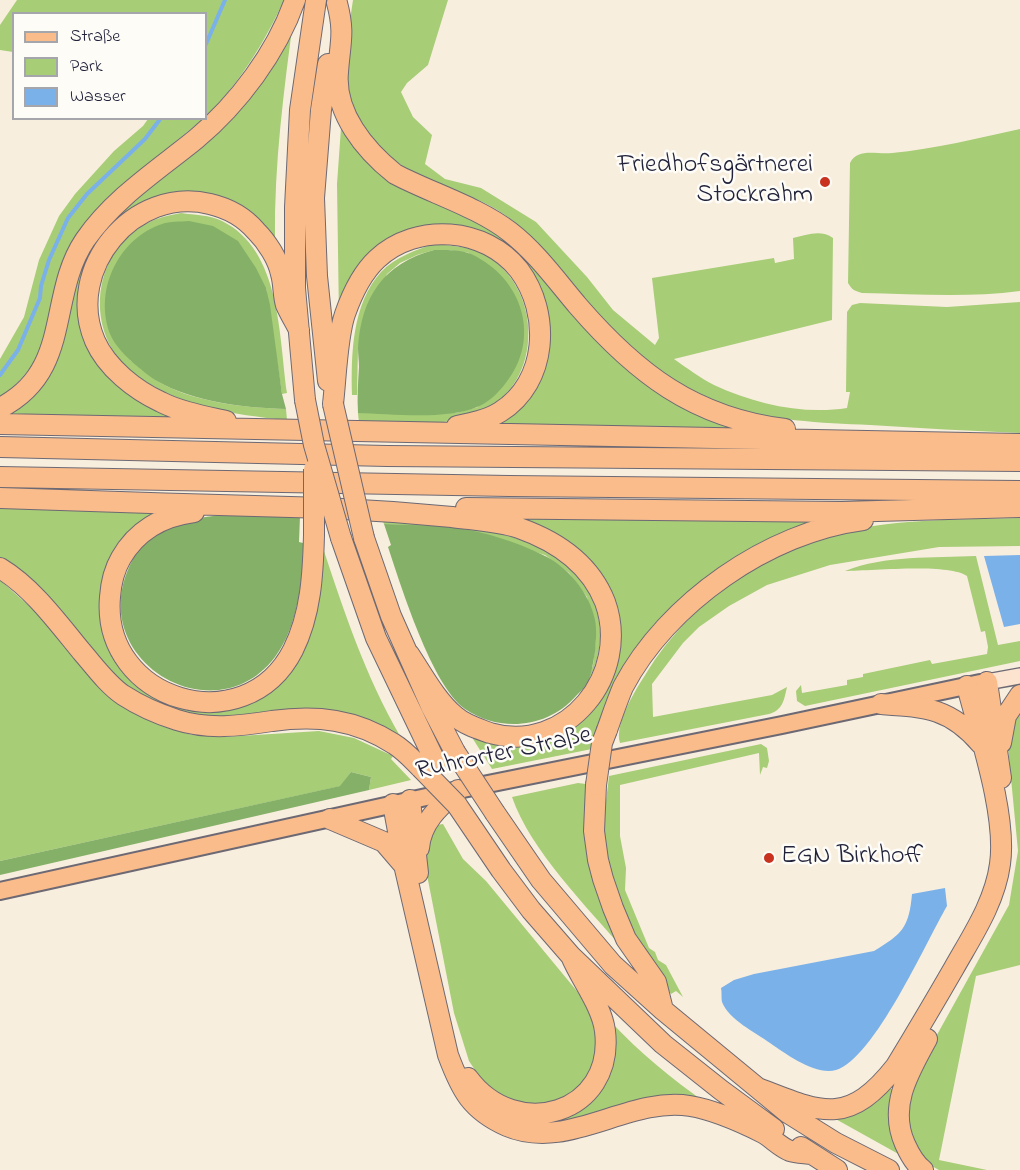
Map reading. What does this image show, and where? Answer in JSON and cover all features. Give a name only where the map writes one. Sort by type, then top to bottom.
[{"type":"highway","points":[[0,408],[22,394],[39,374],[47,360],[71,270],[84,241],[113,207],[198,137],[228,106],[254,75],[272,47],[295,0]]},
{"type":"highway","points":[[316,0],[300,121],[296,207],[296,288],[305,400],[314,445],[341,538],[376,638],[429,766]]},
{"type":"highway","points":[[337,2],[321,110],[314,198],[317,276],[325,365],[364,538],[391,616],[431,706],[454,752],[541,880],[613,965],[663,1010],[788,1113],[836,1143],[889,1170]]},
{"type":"highway","points":[[337,2],[343,27],[338,74],[340,99],[357,134],[384,165],[406,180],[492,220],[509,231],[537,258],[616,348],[634,364],[678,394],[727,417],[753,423],[871,440]]},
{"type":"highway","points":[[264,430],[186,412],[161,402],[122,377],[95,340],[89,315],[92,273],[98,257],[110,239],[125,224],[146,210],[178,202],[198,201],[219,206],[248,223],[272,252],[281,272],[285,304],[299,330]]},
{"type":"highway","points":[[333,404],[344,316],[359,281],[377,259],[402,242],[429,234],[458,234],[485,243],[519,271],[535,302],[541,331],[538,361],[523,390],[501,411],[481,421],[431,433]]},
{"type":"highway","points":[[0,424],[1020,444]]},
{"type":"highway","points":[[263,506],[178,514],[157,522],[138,534],[117,563],[111,581],[109,608],[112,628],[120,650],[133,669],[154,687],[186,701],[204,703],[225,701],[247,695],[268,682],[284,665],[302,627],[310,597],[314,535],[314,445]]},
{"type":"highway","points":[[0,447],[387,456],[1020,461]]},
{"type":"highway","points":[[0,477],[509,486],[1020,491]]},
{"type":"highway","points":[[0,498],[385,510],[461,508],[932,511],[1020,507]]},
{"type":"highway","points":[[385,510],[486,521],[518,527],[551,541],[584,568],[599,588],[606,605],[610,625],[611,644],[608,665],[599,686],[585,705],[571,719],[547,731],[523,736],[500,736],[477,729],[456,717],[438,697],[409,654]]},
{"type":"highway","points":[[663,1010],[656,982],[626,939],[613,908],[598,860],[594,831],[596,785],[602,743],[623,688],[656,640],[693,599],[726,575],[760,555],[824,528],[857,520],[932,511]]},
{"type":"highway","points":[[0,568],[48,610],[101,675],[122,694],[149,709],[179,721],[213,727],[311,718],[354,724],[396,745],[429,766],[461,804],[507,878],[571,956],[663,1044],[721,1090],[837,1170]]},
{"type":"highway","points":[[758,1088],[809,1108],[832,1111],[867,1097],[881,1086],[897,1066],[980,922],[995,886],[1000,865],[1001,833],[991,752],[987,682]]},
{"type":"highway","points":[[923,1170],[907,1149],[902,1137],[898,1111],[900,1099],[910,1071],[998,905],[1009,861],[1009,838],[991,752],[967,686]]},
{"type":"highway","points":[[991,752],[1006,717],[1020,695]]},
{"type":"highway","points":[[881,704],[940,712],[955,719],[968,729],[991,752]]},
{"type":"highway","points":[[401,802],[412,873],[448,1054],[468,1099],[481,1111],[520,1131],[544,1134],[579,1128],[659,1106],[689,1106],[741,1123],[789,1150],[812,1154]]},
{"type":"highway","points":[[412,873],[422,834],[436,810],[461,804]]},
{"type":"highway","points":[[330,819],[384,842],[412,873],[456,1054],[466,1076],[478,1092],[500,1107],[521,1114],[539,1115],[560,1110],[578,1101],[592,1085],[601,1068],[605,1048],[605,1030],[599,1011],[580,978],[571,956]]},
{"type":"main road","name":"Ruhrorter Straße","points":[[0,891],[401,802],[461,804],[881,704],[1020,675]]},
{"type":"green space","points":[[17,0],[284,0],[250,62],[207,115],[207,12],[12,12],[12,52],[0,50],[0,25]]},
{"type":"green space","points":[[353,0],[448,0],[428,65],[407,83],[401,92],[413,117],[432,135],[425,164],[445,179],[481,188],[536,222],[587,277],[613,310],[655,345],[659,338],[652,278],[774,258],[775,263],[794,259],[793,238],[818,233],[833,238],[832,320],[674,359],[699,376],[746,398],[779,406],[813,410],[847,408],[850,392],[846,392],[847,312],[852,305],[860,303],[947,307],[1020,302],[1020,433],[777,418],[722,404],[671,378],[639,355],[611,328],[555,262],[518,225],[475,198],[409,170],[378,145],[358,116],[349,90],[347,59]]},
{"type":"green space","points":[[294,14],[278,155],[275,240],[198,198],[104,238],[93,345],[196,419],[0,415],[25,396],[80,264],[106,223],[169,166]]},
{"type":"green space","points":[[342,114],[367,153],[509,238],[616,356],[752,429],[486,426],[507,413],[545,337],[498,245],[396,238],[339,318],[337,184]]},
{"type":"green space","points":[[147,120],[202,120],[108,197],[90,219],[35,361],[19,381],[0,397],[0,359],[24,317],[39,260],[59,216],[75,194],[114,151]]},
{"type":"green space","points":[[1020,129],[1020,291],[921,295],[862,293],[851,287],[848,283],[850,163],[853,158],[863,153],[908,151]]},
{"type":"green space","points":[[181,213],[207,216],[222,221],[241,234],[256,252],[274,296],[287,393],[282,394],[266,288],[130,360],[169,388],[201,399],[236,405],[286,409],[287,420],[226,412],[185,401],[166,393],[131,371],[117,356],[107,339],[100,300],[109,262],[120,245],[140,227],[157,219]]},
{"type":"green space","points":[[189,221],[213,226],[238,241],[256,268],[266,288],[270,305],[286,409],[220,403],[171,388],[138,367],[114,342],[106,319],[105,302],[107,286],[121,255],[146,231],[165,223]]},
{"type":"green space","points":[[434,244],[465,248],[483,254],[503,269],[517,288],[526,310],[528,334],[526,357],[517,379],[502,398],[481,412],[467,417],[421,424],[359,423],[358,413],[456,413],[478,407],[469,253],[451,250],[434,250],[417,255],[400,263],[387,274],[358,348],[357,395],[352,395],[355,330],[364,299],[371,285],[381,272],[399,258]]},
{"type":"green space","points":[[434,250],[471,254],[489,265],[503,278],[514,294],[521,311],[524,329],[523,348],[516,366],[505,384],[493,397],[465,411],[435,415],[358,413],[358,348],[364,313],[370,298],[378,285],[401,264]]},
{"type":"green space","points":[[0,508],[164,511],[131,535],[107,626],[174,702],[269,689],[323,548],[366,667],[400,736],[382,727],[203,719],[136,697],[0,562]]},
{"type":"green space","points":[[223,515],[300,516],[299,542],[303,543],[303,557],[298,602],[283,645],[275,657],[250,680],[222,690],[193,689],[165,678],[142,660],[127,635],[121,605],[127,572],[134,557],[154,536],[178,523]]},
{"type":"green space","points":[[381,517],[440,523],[505,535],[535,546],[561,560],[582,581],[596,608],[600,628],[598,656],[587,683],[593,665],[596,639],[587,597],[569,573],[545,555],[457,528],[384,524]]},
{"type":"green space","points":[[505,518],[835,520],[685,601],[592,749],[492,769],[473,739],[474,733],[523,743],[599,693],[606,591]]},
{"type":"green space","points":[[1020,518],[1020,546],[939,547],[830,565],[767,585],[729,606],[699,627],[683,643],[652,684],[653,717],[772,695],[787,687],[780,707],[769,714],[620,743],[620,726],[627,707],[642,679],[664,647],[707,602],[757,567],[813,541],[864,527],[931,521]]},
{"type":"green space","points":[[384,524],[447,527],[478,532],[522,546],[561,566],[583,590],[595,620],[595,652],[588,682],[584,688],[565,707],[552,715],[523,724],[493,722],[465,709],[453,697],[441,679],[419,634],[388,547],[391,545]]},
{"type":"green space","points":[[976,556],[998,645],[1020,641],[1020,661],[805,706],[797,701],[796,691],[801,685],[802,693],[847,685],[847,680],[863,677],[863,674],[930,660],[932,664],[987,654],[985,631],[981,632],[967,576],[957,572],[927,569],[845,571],[876,562],[893,560]]},
{"type":"green space","points":[[0,580],[38,614],[67,647],[166,727],[192,735],[224,737],[319,731],[354,738],[393,756],[391,759],[411,780],[369,790],[371,777],[351,772],[341,786],[0,861]]},
{"type":"green space","points":[[1020,709],[1020,965],[976,976],[939,1160],[987,1170],[939,1170],[930,1165],[916,1148],[910,1128],[909,1096],[923,1060],[1009,905],[1018,851],[1008,747],[1011,728]]},
{"type":"green space","points":[[761,744],[767,748],[769,761],[767,768],[763,767],[760,775],[759,753],[620,785],[620,836],[626,868],[625,890],[649,948],[655,952],[658,960],[666,965],[683,997],[676,991],[671,994],[637,939],[612,877],[604,835],[609,776]]},
{"type":"green space","points":[[351,772],[371,777],[369,790],[0,875],[0,861],[340,786]]},
{"type":"green space","points":[[578,783],[586,784],[585,812],[625,951],[546,858],[532,837],[512,797]]},
{"type":"green space","points":[[443,824],[463,859],[486,881],[581,996],[593,1020],[598,1042],[595,1061],[585,1080],[569,1095],[556,1102],[526,1106],[494,1094],[469,1061],[454,1013],[427,875],[427,846],[436,825]]},
{"type":"green space","points":[[611,1022],[656,1065],[706,1103],[556,1129],[494,1110],[589,1099]]},
{"type":"green space","points":[[889,1089],[893,1091],[902,1156],[832,1117],[856,1110],[877,1100]]},
{"type":"water","points":[[1020,555],[1020,624],[1004,627],[984,556]]},
{"type":"water","points":[[945,888],[947,906],[898,997],[866,1045],[851,1061],[836,1070],[820,1070],[793,1058],[736,1020],[725,1008],[721,988],[734,980],[754,974],[874,951],[891,940],[902,929],[909,915],[912,894]]},
{"type":"waterway","points":[[207,42],[225,0]]},
{"type":"waterway","points":[[0,375],[18,350],[40,298],[49,260],[68,218],[87,194],[145,139],[159,120]]},
{"type":"place","name":"Friedhofsgärtnerei Stockrahm","points":[[825,182]]},
{"type":"place","name":"EGN Birkhoff","points":[[769,858]]}]
